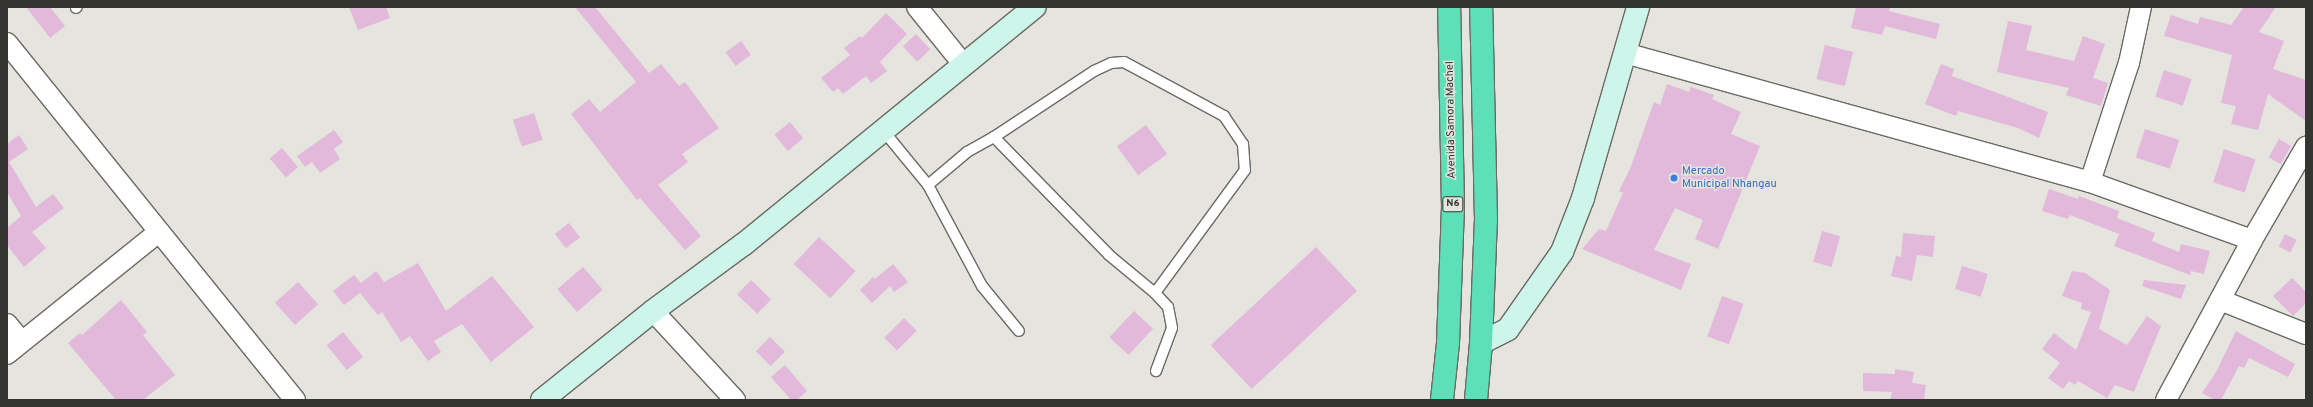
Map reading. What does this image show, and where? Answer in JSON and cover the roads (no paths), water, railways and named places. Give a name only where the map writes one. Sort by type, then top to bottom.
[{"type":"highway","name":"Avenida Samora Machel","points":[[1442,400],[1448,343],[1453,206],[1448,7]]},
{"type":"highway","points":[[1476,400],[1481,343],[1486,220],[1481,7]]},
{"type":"street","points":[[917,7],[963,64]]},
{"type":"street","points":[[542,400],[653,311],[744,244],[882,129],[1035,7]]},
{"type":"street","points":[[1481,343],[1508,328],[1562,252],[1584,198],[1638,7]]},
{"type":"street","points":[[2090,182],[2129,63],[2141,7]]},
{"type":"street","points":[[7,43],[295,400]]},
{"type":"street","points":[[1625,53],[2090,182],[2252,240]]},
{"type":"street","points":[[2166,400],[2252,240],[2306,147]]},
{"type":"street","points":[[7,324],[14,348],[159,232]]},
{"type":"street","points":[[2220,300],[2306,334]]},
{"type":"street","points":[[653,311],[735,400]]},
{"type":"lane","points":[[928,185],[967,152],[994,137],[1094,71],[1111,63],[1124,62],[1224,116],[1243,144],[1245,170],[1155,293]]},
{"type":"lane","points":[[882,129],[928,185],[982,286],[1019,331]]},
{"type":"lane","points":[[994,137],[1109,255],[1155,293],[1168,307],[1172,328],[1156,371]]},
{"type":"place","name":"Mercado Municipal Nhangau","points":[[1674,178]]}]
